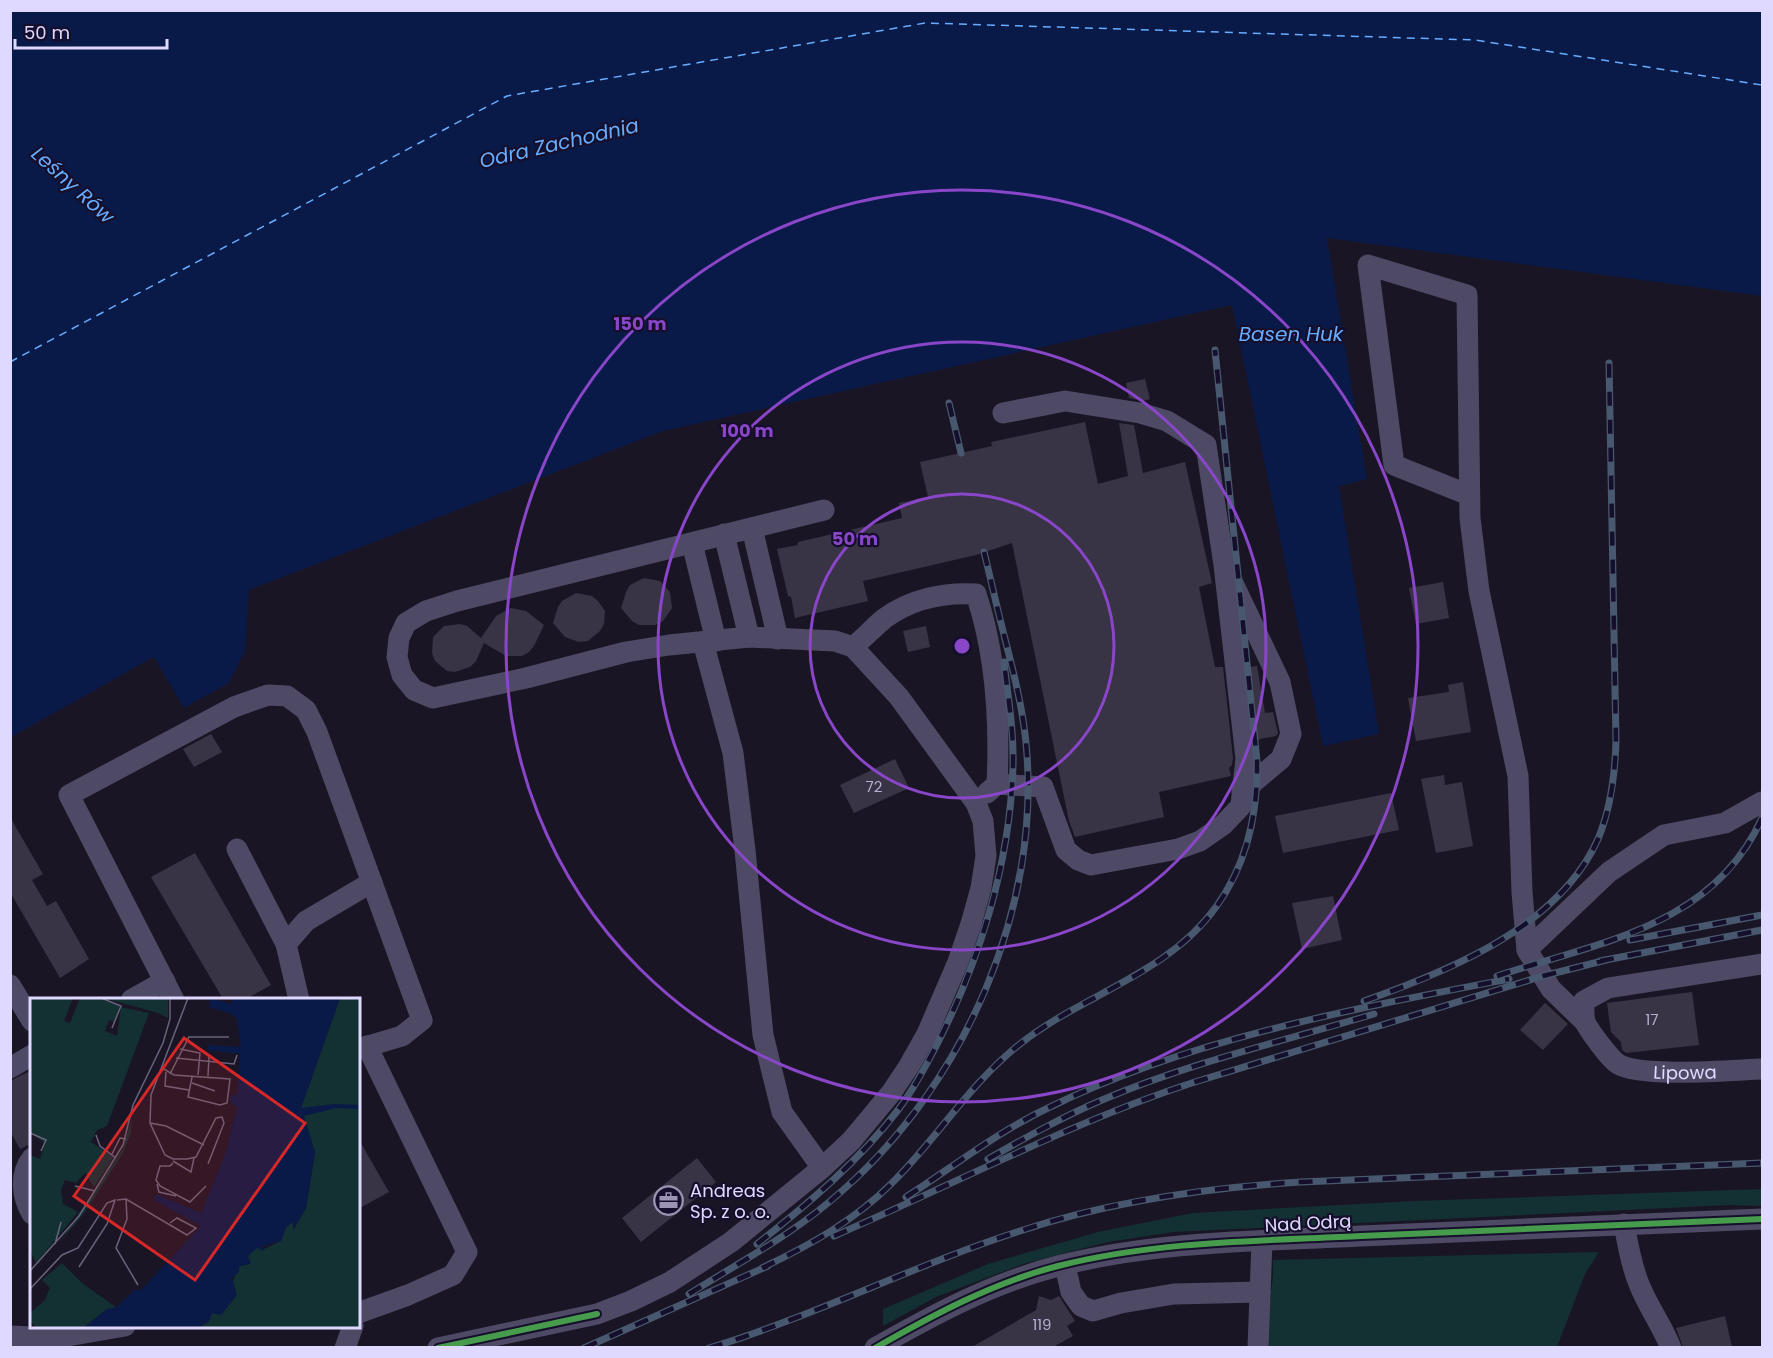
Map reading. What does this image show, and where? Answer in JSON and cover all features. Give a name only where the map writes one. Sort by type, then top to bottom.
[{"type":"street","points":[[1469,495],[1394,465],[1368,265],[1467,295],[1470,518],[1479,591],[1518,776],[1522,892],[1527,950],[1551,989],[1585,1022]]},
{"type":"street","points":[[997,784],[1043,787],[1066,850],[1078,860],[1091,865],[1178,849],[1200,841],[1223,825],[1241,806],[1246,758],[1224,565],[1206,445],[1167,421],[1140,413],[1065,401],[1003,413]]},
{"type":"street","points":[[438,1347],[597,1314],[631,1301],[670,1282],[698,1264],[757,1222],[822,1168],[850,1141],[891,1093],[918,1050],[943,998],[971,924],[981,888],[986,838],[976,803],[963,782],[899,697],[854,647],[835,641],[749,638],[669,645],[626,652],[526,678],[433,698],[414,690],[402,675],[397,657],[399,638],[406,623],[426,611],[457,601],[824,510]]},
{"type":"street","points":[[752,528],[778,639]]},
{"type":"street","points":[[724,534],[749,638]]},
{"type":"street","points":[[692,543],[733,753],[763,1035],[782,1112],[822,1168]]},
{"type":"street","points":[[1224,565],[1280,682],[1291,734],[1281,759],[1242,792]]},
{"type":"street","points":[[854,647],[886,618],[921,599],[957,593],[976,594],[987,627],[999,752],[997,784],[976,803]]},
{"type":"street","points":[[135,998],[170,990],[69,795],[234,706],[268,695],[287,696],[306,710],[317,732],[422,1020],[402,1036],[363,1047],[467,1252],[453,1275],[408,1295],[360,1312]]},
{"type":"street","points":[[1527,950],[1609,872],[1664,835],[1725,823],[1762,802]]},
{"type":"street","points":[[237,849],[286,944],[299,998]]},
{"type":"street","points":[[286,944],[306,921],[372,882]]},
{"type":"street","points":[[1585,1022],[1584,1001],[1608,988],[1762,964]]},
{"type":"street","points":[[10,985],[30,1018]]},
{"type":"street","name":"Lipowa","points":[[1585,1022],[1617,1064],[1631,1069],[1693,1072],[1762,1069]]},
{"type":"street","points":[[10,1068],[30,1056]]},
{"type":"street","points":[[30,1160],[22,1184],[30,1211]]},
{"type":"street","name":"Nad Odrą","points":[[875,1347],[937,1313],[1030,1275],[1065,1265],[1145,1250],[1262,1240],[1762,1219]]},
{"type":"street","points":[[1624,1224],[1639,1284],[1648,1304],[1663,1327],[1671,1347]]},
{"type":"street","points":[[1258,1347],[1262,1240]]},
{"type":"street","points":[[1065,1265],[1071,1292],[1081,1306],[1092,1311],[1121,1303],[1174,1294],[1260,1292]]},
{"type":"street","points":[[10,1336],[56,1338],[100,1328]]},
{"type":"street","points":[[345,1347],[352,1328]]},
{"type":"green space","points":[[1762,1189],[1762,1206],[1729,1205],[1174,1232],[1108,1242],[1023,1264],[936,1297],[883,1326],[883,1309],[988,1264],[1098,1232],[1193,1213],[1414,1201]]},
{"type":"green space","points":[[1599,1252],[1585,1274],[1557,1347],[1264,1348],[1273,1260]]},
{"type":"water","points":[[11,10],[1762,11],[1762,296],[1327,238],[1367,479],[1339,486],[1379,734],[1323,746],[1232,305],[663,431],[249,590],[245,651],[229,683],[184,708],[154,657],[11,737]]},
{"type":"building","points":[[1145,379],[1150,399],[1143,401],[1129,398],[1126,383]]},
{"type":"building","points":[[1085,422],[1098,484],[1128,476],[1119,423],[1134,425],[1143,473],[1185,462],[1212,583],[1199,587],[1215,667],[1223,667],[1233,758],[1229,768],[1231,776],[1159,792],[1164,817],[1075,837],[1069,821],[1012,543],[976,555],[863,581],[868,601],[795,618],[777,549],[902,518],[899,503],[928,497],[920,462],[992,446],[991,442]]},
{"type":"building","points":[[644,578],[660,581],[670,592],[672,608],[663,621],[655,625],[639,625],[632,621],[621,608],[630,585]]},
{"type":"building","points":[[1443,582],[1449,618],[1416,624],[1409,588]]},
{"type":"building","points":[[576,593],[592,596],[605,611],[604,624],[600,631],[588,641],[579,642],[565,637],[553,623],[562,601]]},
{"type":"building","points":[[511,608],[526,611],[544,625],[529,652],[522,656],[506,656],[484,643],[476,661],[470,667],[455,672],[447,671],[435,661],[432,653],[433,637],[444,626],[460,624],[467,626],[481,638],[496,616]]},
{"type":"building","points":[[926,626],[930,647],[908,652],[903,631]]},
{"type":"building","points":[[1257,666],[1265,713],[1273,712],[1278,733],[1276,736],[1260,739],[1257,742],[1248,667]]},
{"type":"building","points":[[1463,682],[1471,732],[1416,741],[1408,698],[1449,692],[1448,685]]},
{"type":"building","points":[[211,734],[222,752],[194,767],[183,749]]},
{"type":"building","points":[[895,759],[909,788],[854,813],[840,785]]},
{"type":"building","points":[[1444,775],[1445,785],[1462,782],[1473,846],[1436,853],[1421,779]]},
{"type":"building","points":[[1391,793],[1399,830],[1283,853],[1275,816]]},
{"type":"building","points":[[10,817],[43,874],[32,880],[47,906],[56,901],[89,959],[60,978],[10,892]]},
{"type":"building","points":[[195,853],[271,985],[248,998],[222,998],[151,877]]},
{"type":"building","points":[[1333,896],[1342,940],[1302,949],[1292,903]]},
{"type":"building","points":[[1692,992],[1699,1045],[1626,1053],[1622,1050],[1621,1042],[1611,1032],[1607,1003]]},
{"type":"building","points":[[1545,1003],[1568,1024],[1543,1050],[1520,1030]]},
{"type":"building","points":[[30,1071],[30,1144],[20,1149],[10,1131],[10,1081]]},
{"type":"building","points":[[360,1141],[389,1192],[360,1208]]},
{"type":"building","name":"Andreas Sp. z o. o.","points":[[697,1158],[716,1182],[641,1242],[622,1218]]},
{"type":"building","points":[[1039,1296],[1051,1300],[1059,1296],[1075,1321],[1067,1326],[1073,1336],[1053,1347],[972,1347],[1036,1310]]},
{"type":"building","points":[[1725,1316],[1732,1347],[1683,1347],[1676,1328]]},
{"type":"ferry route","points":[[10,362],[507,96],[925,23],[1475,40],[1762,85]]},
{"type":"railway","points":[[762,1268],[830,1232],[862,1210],[907,1167],[1002,1059],[1044,1027],[1149,967],[1174,950],[1216,907],[1236,873],[1253,819],[1257,761],[1215,350]]},
{"type":"railway","points":[[1364,1001],[1465,960],[1498,942],[1529,921],[1557,897],[1580,870],[1598,839],[1612,791],[1616,741],[1609,363]]},
{"type":"railway","points":[[949,403],[961,453]]},
{"type":"railway","points":[[689,1294],[807,1219],[843,1190],[887,1147],[925,1098],[959,1044],[986,988],[1007,928],[1021,867],[1028,805],[1026,743],[1022,713],[984,552]]},
{"type":"railway","points":[[757,1244],[832,1181],[883,1129],[913,1089],[950,1019],[978,949],[1006,840],[1011,803],[1013,740],[1004,662]]},
{"type":"railway","points":[[1497,976],[1613,940],[1684,907],[1714,884],[1741,855],[1762,818]]},
{"type":"railway","points":[[1630,940],[1762,915]]},
{"type":"railway","points":[[1600,961],[1762,930]]},
{"type":"railway","points":[[834,1236],[1014,1154],[1151,1097],[1543,976],[1606,960]]},
{"type":"railway","points":[[906,1197],[1029,1117],[1102,1084],[1158,1063],[1274,1028],[1509,979]]},
{"type":"railway","points":[[988,1159],[1073,1113],[1135,1087],[1236,1053],[1374,1014]]},
{"type":"railway","points":[[709,1348],[787,1321],[981,1244],[1054,1221],[1124,1204],[1194,1192],[1301,1182],[1762,1163]]},
{"type":"railway","points":[[584,1348],[768,1266]]},
{"type":"cycle path","points":[[875,1348],[941,1312],[1010,1281],[1058,1266],[1132,1251],[1247,1241],[1762,1219]]},
{"type":"cycle path","points":[[438,1348],[597,1314]]},
{"type":"place","name":"Andreas Sp. z o. o.","points":[[669,1200]]},
{"type":"water label","name":"Odra Zachodnia","points":[[559,143]]},
{"type":"water label","name":"Leśny Rów","points":[[73,185]]},
{"type":"water label","name":"Basen Huk","points":[[1291,334]]}]
